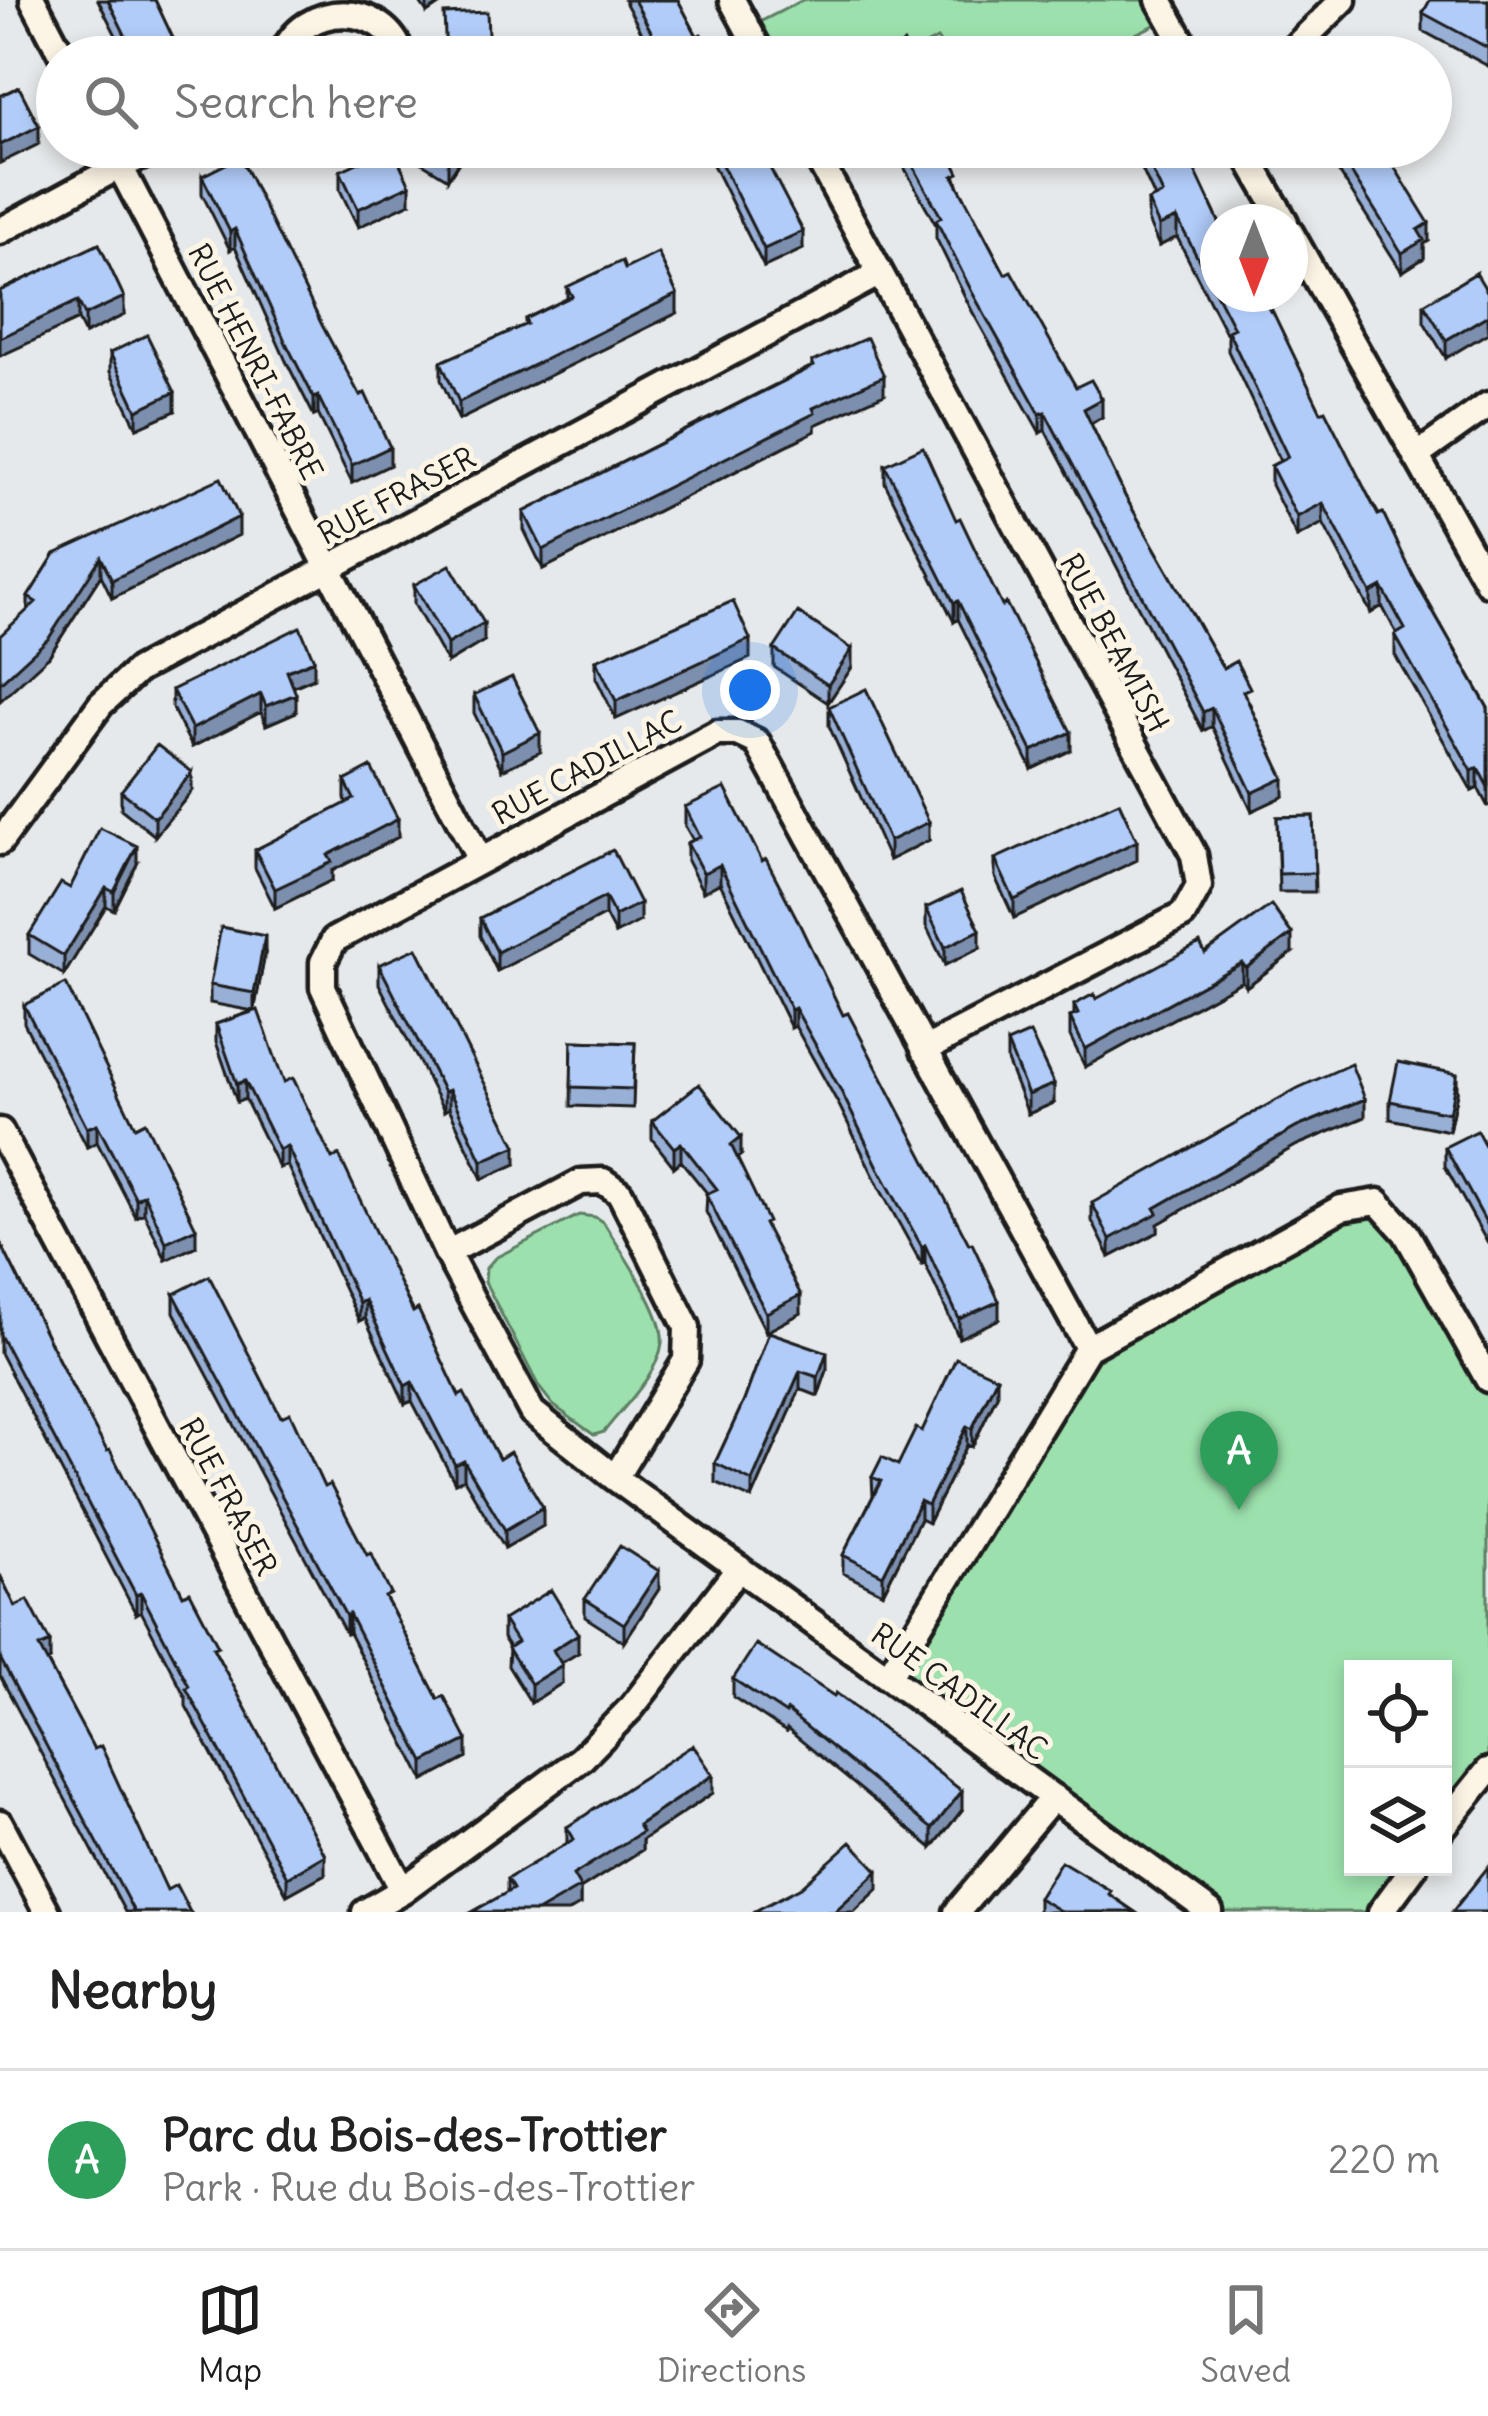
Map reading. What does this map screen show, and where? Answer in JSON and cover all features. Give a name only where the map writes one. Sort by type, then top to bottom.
[{"type":"street","points":[[33,0],[52,36]]},
{"type":"street","points":[[732,0],[752,36]]},
{"type":"street","points":[[1159,0],[1179,36]]},
{"type":"street","points":[[1306,36],[1343,0]]},
{"type":"street","points":[[290,36],[321,11],[340,7],[378,18],[394,36]]},
{"type":"street","points":[[0,232],[97,168]]},
{"type":"street","name":"RUE HENRI-FABRE","points":[[121,168],[480,860]]},
{"type":"street","name":"RUE BEAMISH","points":[[823,168],[1195,855],[1199,886],[1183,915],[925,1050]]},
{"type":"street","points":[[1254,168],[1275,204]]},
{"type":"street","points":[[1308,264],[1488,583]]},
{"type":"street","name":"RUE FRASER","points":[[0,842],[101,704],[138,670],[880,273]]},
{"type":"street","points":[[1416,456],[1488,405]]},
{"type":"street","name":"RUE CADILLAC","points":[[1088,1348],[757,742],[737,733],[717,733],[334,940],[323,962],[323,987],[447,1253],[532,1412],[615,1478],[1210,1912]]},
{"type":"street","name":"RUE FRASER","points":[[0,1131],[403,1890]]},
{"type":"street","points":[[447,1253],[581,1182],[602,1181],[620,1193],[687,1327],[686,1360],[615,1478]]},
{"type":"street","points":[[888,1677],[1088,1348],[1340,1208],[1378,1202],[1406,1233],[1488,1379]]},
{"type":"street","points":[[365,1912],[403,1890],[581,1760],[632,1707],[739,1568]]},
{"type":"street","points":[[1452,1815],[1488,1771]]},
{"type":"street","points":[[957,1912],[1053,1797]]},
{"type":"street","points":[[0,1823],[47,1912]]},
{"type":"street","points":[[1381,1912],[1407,1876]]},
{"type":"green space","points":[[803,0],[1151,0],[1163,21],[1131,36],[752,36],[748,28]]},
{"type":"green space","points":[[1378,1202],[1488,1379],[1488,1771],[1452,1816],[1452,1660],[1344,1660],[1344,1876],[1407,1876],[1381,1912],[1210,1912],[888,1677],[1088,1348]]},
{"type":"green space","points":[[579,1215],[604,1223],[641,1282],[657,1316],[662,1343],[647,1379],[604,1432],[594,1435],[553,1405],[539,1387],[485,1282],[486,1268],[495,1258]]},
{"type":"building","points":[[108,0],[155,0],[172,36],[126,36]]},
{"type":"building","points":[[634,0],[678,0],[697,36],[654,36]]},
{"type":"building","points":[[1430,0],[1488,0],[1488,48],[1423,13]]},
{"type":"building","points":[[487,12],[488,36],[445,36],[444,14]]},
{"type":"building","points":[[19,87],[36,127],[0,145],[0,96]]},
{"type":"building","points":[[218,168],[245,168],[322,325],[360,396],[365,393],[390,447],[352,465],[286,343],[235,229],[230,232],[202,176]]},
{"type":"building","points":[[402,168],[410,185],[358,209],[340,171]]},
{"type":"building","points":[[724,168],[770,168],[803,231],[764,249]]},
{"type":"building","points":[[914,168],[956,168],[959,173],[953,176],[1005,274],[1011,271],[1076,387],[1091,380],[1102,399],[1084,409],[1125,496],[1223,668],[1236,661],[1250,688],[1243,691],[1284,778],[1252,793],[1212,708],[1203,712],[1045,412],[1040,414],[972,292],[936,220],[941,217]]},
{"type":"building","points":[[1151,168],[1194,168],[1211,204],[1200,204],[1200,262],[1177,218],[1159,226],[1148,201],[1163,194]]},
{"type":"building","points":[[1348,168],[1395,168],[1429,223],[1418,230],[1424,240],[1402,253]]},
{"type":"building","points":[[99,244],[124,297],[85,315],[78,301],[0,338],[0,291]]},
{"type":"building","points":[[658,253],[677,294],[459,402],[441,362],[527,324],[525,319],[572,296],[567,287],[622,261],[625,269]]},
{"type":"building","points":[[1476,273],[1488,293],[1488,315],[1446,340],[1424,304]]},
{"type":"building","points":[[1226,312],[1273,312],[1321,412],[1325,410],[1378,515],[1383,513],[1418,586],[1488,708],[1488,787],[1478,768],[1472,771],[1395,635],[1405,629],[1382,587],[1371,593],[1323,503],[1297,517],[1271,466],[1288,457],[1228,331],[1234,328]]},
{"type":"building","points":[[147,335],[175,392],[137,410],[110,353]]},
{"type":"building","points":[[867,338],[884,376],[813,408],[815,413],[543,550],[524,512]]},
{"type":"building","points":[[923,447],[956,520],[960,518],[1071,732],[1032,751],[885,465]]},
{"type":"building","points":[[221,478],[239,517],[112,580],[101,557],[49,638],[0,683],[0,636],[36,602],[28,597],[55,554]]},
{"type":"building","points":[[450,565],[484,623],[447,644],[414,585]]},
{"type":"building","points":[[733,601],[750,639],[616,701],[596,660]]},
{"type":"building","points":[[798,612],[852,649],[828,685],[774,649]]},
{"type":"building","points":[[300,627],[314,660],[287,671],[296,694],[266,706],[261,694],[192,729],[172,690]]},
{"type":"building","points":[[512,677],[540,733],[502,752],[474,695]]},
{"type":"building","points":[[866,689],[929,822],[889,841],[829,707]]},
{"type":"building","points":[[157,745],[192,772],[155,818],[121,791]]},
{"type":"building","points":[[371,767],[398,819],[328,855],[332,862],[275,889],[255,850],[354,799],[345,781]]},
{"type":"building","points":[[725,788],[999,1301],[959,1319],[925,1245],[922,1247],[879,1169],[795,1008],[791,1010],[720,865],[703,873],[687,843],[700,837],[685,807]]},
{"type":"building","points":[[1119,802],[1137,841],[1014,900],[995,859]]},
{"type":"building","points":[[1313,816],[1315,873],[1279,874],[1277,817]]},
{"type":"building","points":[[100,828],[137,846],[114,892],[106,888],[64,956],[29,935],[61,883],[70,888]]},
{"type":"building","points":[[613,850],[640,903],[615,916],[605,897],[497,952],[480,918]]},
{"type":"building","points":[[961,891],[980,930],[945,947],[926,908]]},
{"type":"building","points":[[1271,905],[1292,934],[1246,968],[1242,963],[1085,1049],[1070,1017],[1078,1014],[1074,1005],[1094,994],[1096,999],[1200,943],[1205,953]]},
{"type":"building","points":[[221,927],[265,936],[254,993],[210,985]]},
{"type":"building","points":[[417,948],[516,1146],[482,1161],[449,1090],[444,1092],[379,965]]},
{"type":"building","points":[[66,984],[135,1127],[145,1122],[196,1228],[166,1242],[144,1194],[136,1199],[97,1124],[87,1128],[24,1005]]},
{"type":"building","points":[[258,1010],[284,1082],[293,1078],[332,1159],[339,1155],[413,1312],[418,1309],[459,1396],[464,1393],[499,1459],[510,1452],[543,1507],[505,1530],[464,1461],[455,1465],[412,1382],[405,1386],[365,1300],[359,1303],[287,1146],[279,1150],[245,1081],[237,1084],[216,1024]]},
{"type":"building","points":[[1030,1033],[1054,1084],[1028,1095],[1007,1043]]},
{"type":"building","points":[[572,1041],[635,1043],[633,1089],[571,1087]]},
{"type":"building","points":[[1398,1062],[1457,1074],[1449,1113],[1390,1101]]},
{"type":"building","points":[[1351,1064],[1365,1099],[1297,1127],[1110,1239],[1092,1203],[1298,1088]]},
{"type":"building","points":[[699,1084],[741,1137],[731,1145],[801,1295],[766,1313],[706,1194],[717,1189],[681,1143],[674,1148],[652,1121]]},
{"type":"building","points":[[1477,1131],[1488,1151],[1488,1226],[1445,1147]]},
{"type":"building","points":[[0,1242],[69,1381],[110,1450],[183,1595],[190,1592],[218,1646],[213,1648],[325,1855],[287,1877],[141,1593],[136,1595],[0,1335]]},
{"type":"building","points":[[209,1276],[281,1417],[290,1413],[324,1487],[330,1484],[367,1555],[371,1553],[391,1594],[385,1597],[438,1699],[444,1696],[467,1740],[424,1762],[174,1294]]},
{"type":"building","points":[[769,1332],[827,1352],[818,1377],[800,1371],[752,1481],[715,1463]]},
{"type":"building","points":[[956,1358],[997,1377],[928,1505],[920,1501],[883,1575],[843,1555],[881,1481],[872,1477],[882,1457],[898,1465],[916,1428],[922,1431]]},
{"type":"building","points":[[620,1546],[659,1571],[624,1624],[585,1599]]},
{"type":"building","points":[[0,1575],[15,1606],[28,1600],[50,1642],[39,1647],[94,1749],[101,1746],[167,1890],[176,1885],[190,1912],[134,1912],[0,1658]]},
{"type":"building","points":[[551,1590],[578,1634],[553,1650],[562,1665],[531,1684],[508,1648],[517,1642],[503,1620]]},
{"type":"building","points":[[756,1644],[834,1696],[836,1693],[962,1791],[932,1829],[787,1711],[733,1679]]},
{"type":"building","points":[[693,1745],[713,1775],[638,1825],[642,1832],[573,1875],[580,1887],[537,1912],[472,1912],[513,1889],[507,1879],[574,1839],[567,1827]]},
{"type":"building","points":[[851,1842],[878,1871],[834,1912],[753,1912],[801,1887]]},
{"type":"building","points":[[1061,1861],[1111,1891],[1135,1912],[1062,1912],[1038,1898]]},
{"type":"building","points":[[1488,1867],[1488,1912],[1452,1912]]},
{"type":"place","name":"Parc du Bois-des-Trottier","points":[[1239,1510]]}]
